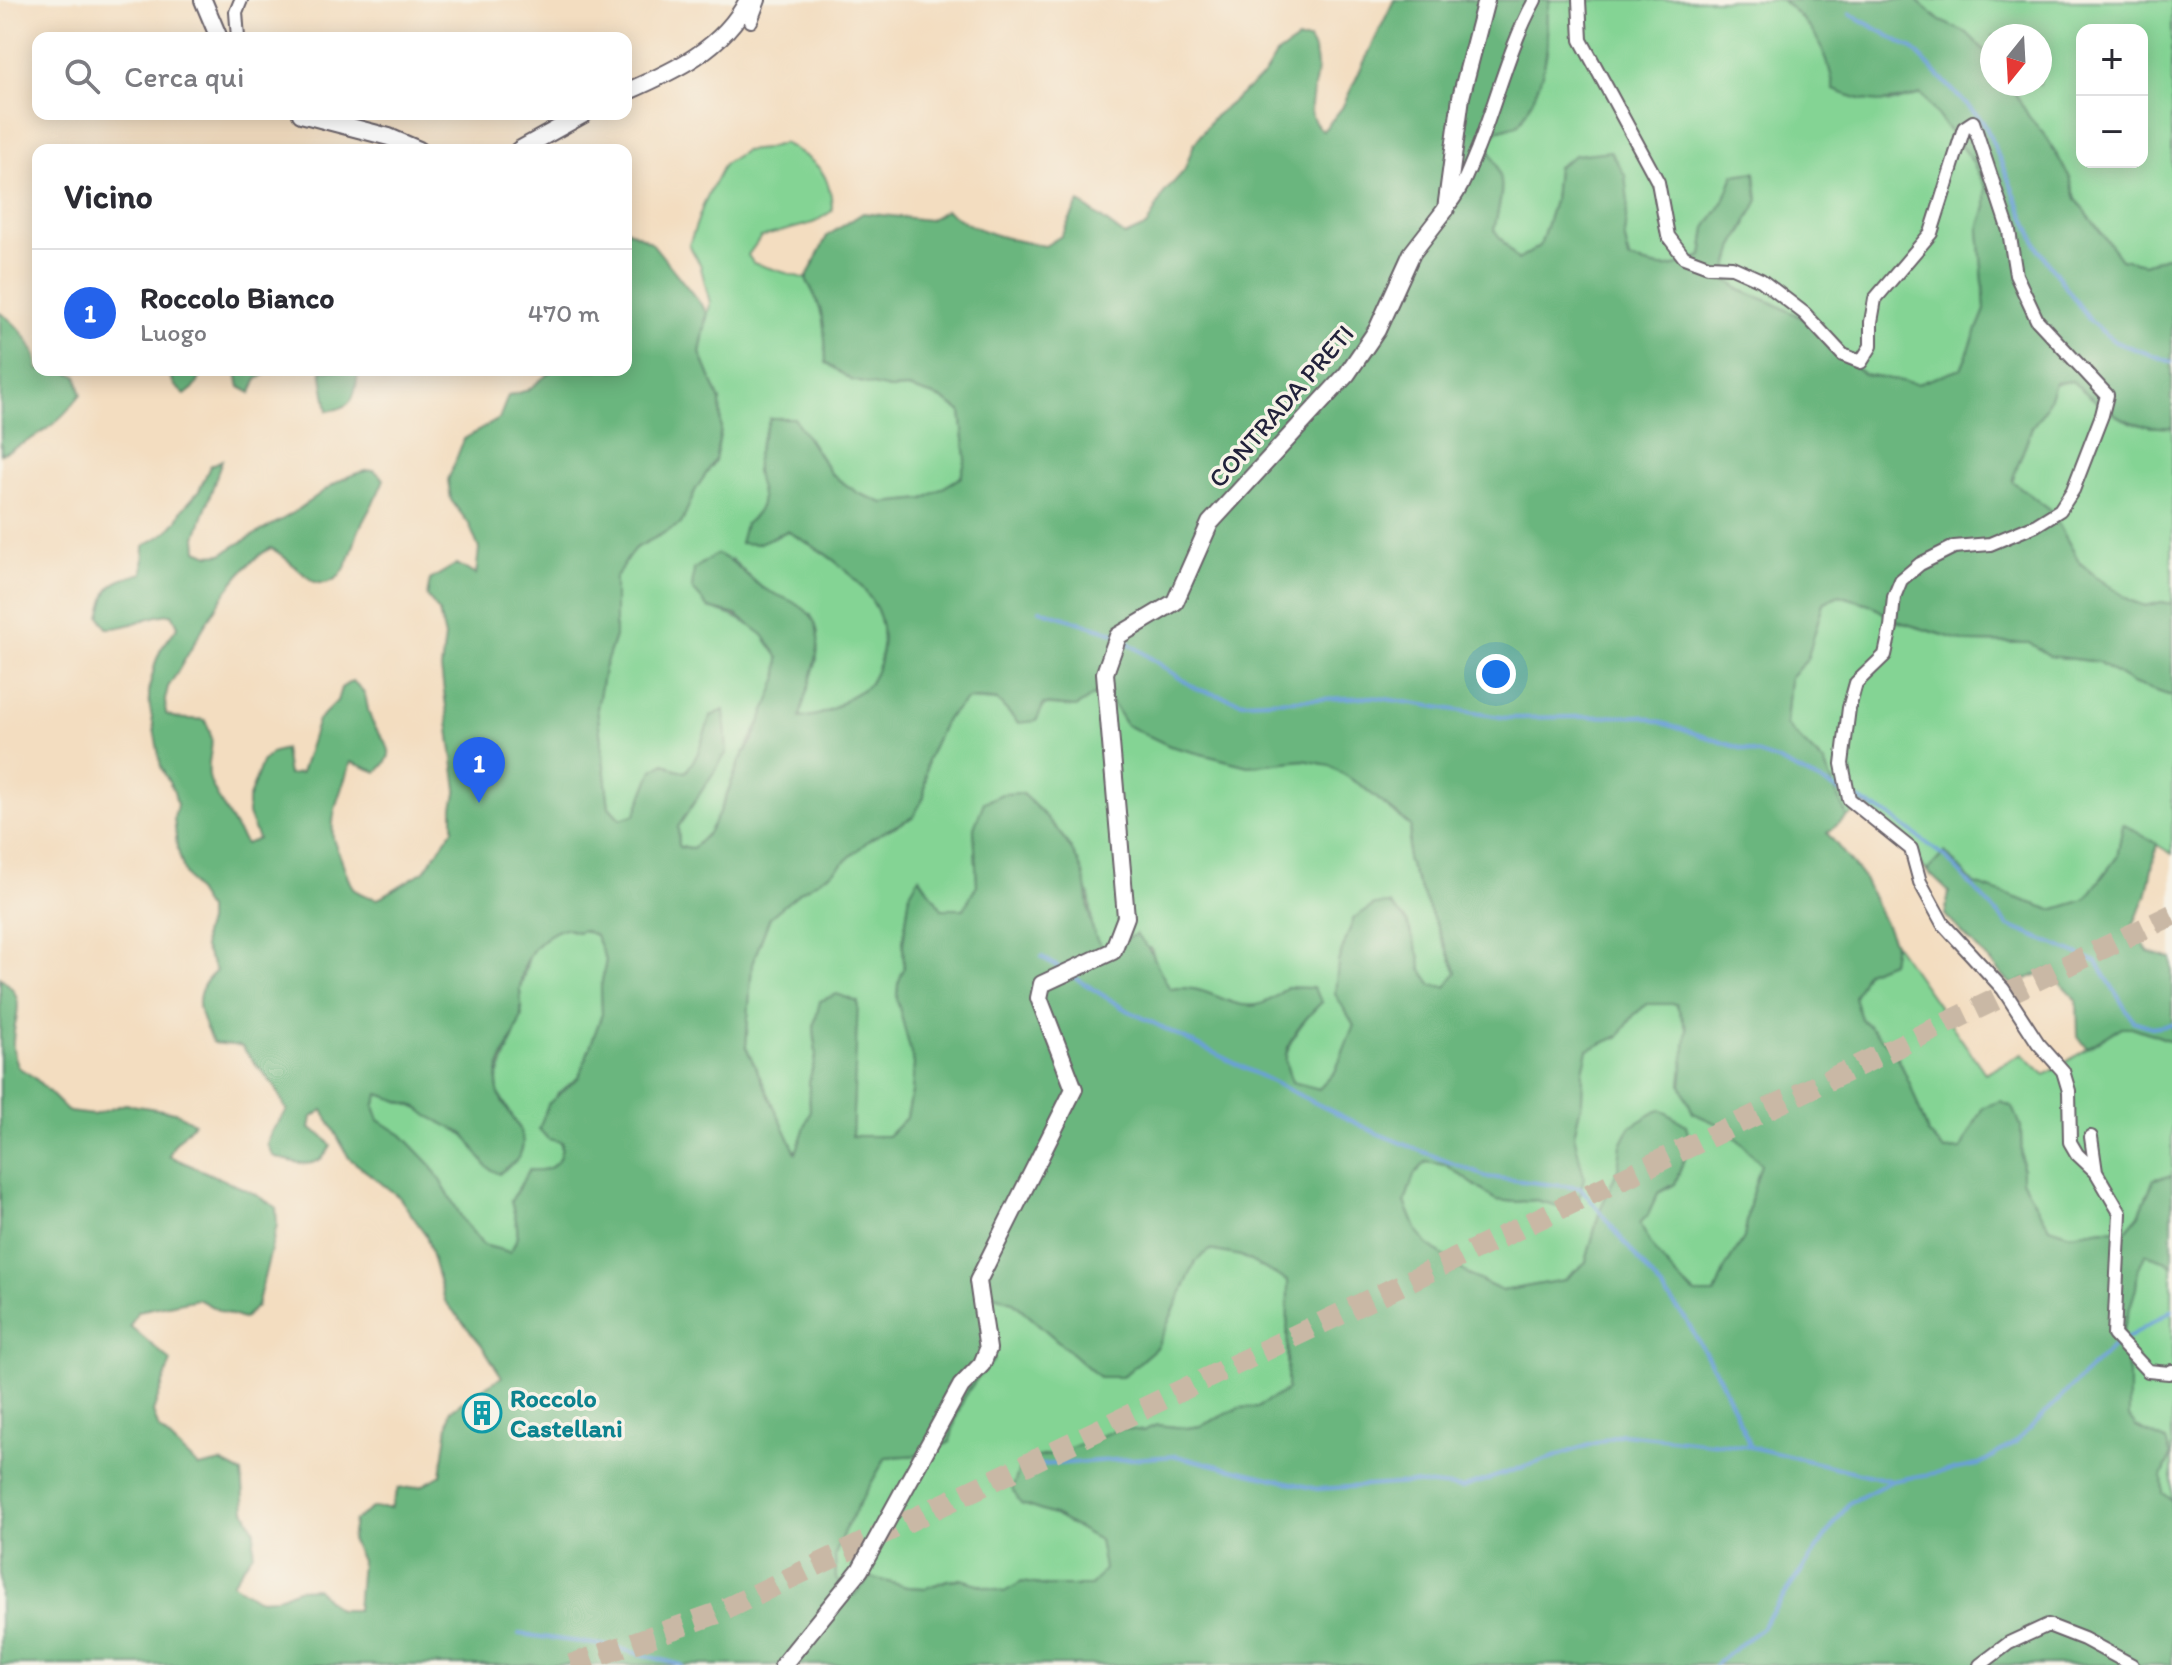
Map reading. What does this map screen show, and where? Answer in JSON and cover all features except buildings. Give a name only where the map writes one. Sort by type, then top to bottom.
[{"type":"street","points":[[203,0],[216,32]]},
{"type":"street","points":[[238,32],[236,12],[241,0]]},
{"type":"street","points":[[632,89],[670,73],[694,58],[728,29],[748,0]]},
{"type":"street","points":[[751,21],[759,0]]},
{"type":"street","points":[[1446,209],[1461,97],[1486,0]]},
{"type":"street","name":"CONTRADA PRETI","points":[[783,1665],[860,1570],[961,1386],[982,1364],[988,1349],[978,1281],[1074,1089],[1039,998],[1042,984],[1113,951],[1126,917],[1105,673],[1117,641],[1175,602],[1210,523],[1347,374],[1377,330],[1412,253],[1459,195],[1514,45],[1535,0]]},
{"type":"street","points":[[1579,0],[1581,40],[1658,182],[1668,236],[1684,257],[1708,266],[1732,267],[1761,280],[1804,313],[1843,355],[1861,362],[1871,346],[1875,299],[1931,233],[1964,128],[1973,122],[2009,231],[2016,275],[2037,320],[2107,395],[2073,490],[2060,510],[2036,525],[1990,544],[1954,547],[1920,564],[1901,580],[1894,597],[1885,655],[1856,683],[1849,708],[1842,764],[1849,799],[1911,849],[1920,882],[1943,924],[2003,989],[2038,1043],[2063,1071],[2069,1091],[2070,1142],[2077,1154],[2096,1172],[2120,1213],[2114,1335],[2148,1371],[2172,1371]]},
{"type":"street","points":[[324,120],[405,144]]},
{"type":"street","points":[[530,144],[573,120]]},
{"type":"street","points":[[2091,1137],[2096,1172]]},
{"type":"street","points":[[1980,1665],[2009,1643],[2048,1625],[2084,1639],[2132,1665]]},
{"type":"green space","points":[[1394,0],[1550,0],[1546,54],[1534,97],[1518,125],[1496,131],[1488,147],[1502,188],[1494,230],[1518,260],[1540,246],[1554,201],[1557,167],[1575,155],[1610,151],[1625,175],[1628,202],[1624,235],[1629,259],[1658,267],[1681,264],[1702,256],[1706,228],[1724,201],[1734,175],[1755,172],[1758,200],[1734,246],[1725,278],[1740,290],[1814,324],[1832,350],[1864,374],[1917,384],[1961,369],[1985,310],[1979,229],[1986,207],[1986,188],[1972,161],[1921,94],[1878,102],[1834,90],[1828,63],[1817,39],[1802,19],[1781,0],[1916,0],[1940,21],[1967,33],[1980,46],[1980,96],[2017,96],[2029,117],[2047,138],[2070,178],[2076,199],[2121,259],[2144,264],[2172,255],[2172,427],[2129,421],[2106,409],[2072,381],[2055,383],[2046,408],[2032,427],[2012,481],[2051,511],[2080,563],[2099,579],[2131,601],[2145,606],[2162,602],[2172,604],[2172,696],[2132,683],[2098,662],[2050,656],[2030,643],[1966,642],[1897,621],[1869,604],[1839,595],[1823,603],[1807,660],[1790,677],[1786,725],[1824,763],[1847,817],[1827,833],[1863,877],[1894,943],[1891,962],[1866,972],[1854,997],[1861,1019],[1895,1051],[1928,1133],[1944,1150],[1961,1149],[1983,1107],[2001,1101],[2013,1107],[2021,1126],[2022,1180],[2049,1227],[2070,1234],[2103,1229],[2126,1230],[2139,1215],[2154,1179],[2172,1176],[2172,1266],[2167,1261],[2146,1254],[2138,1268],[2136,1288],[2122,1333],[2129,1374],[2129,1417],[2136,1427],[2166,1441],[2171,1456],[2162,1476],[2163,1493],[2172,1500],[2172,1665],[0,1665],[0,977],[10,986],[18,1002],[13,1048],[18,1067],[35,1078],[69,1112],[93,1115],[125,1104],[175,1112],[194,1123],[174,1145],[169,1156],[249,1191],[276,1207],[277,1225],[257,1306],[243,1319],[198,1299],[138,1311],[130,1326],[171,1361],[153,1412],[159,1429],[199,1467],[221,1462],[242,1473],[245,1510],[255,1531],[253,1553],[232,1583],[257,1599],[276,1598],[297,1589],[316,1588],[338,1610],[357,1610],[361,1561],[351,1539],[354,1521],[372,1508],[391,1508],[398,1489],[422,1486],[441,1475],[450,1411],[502,1377],[481,1344],[445,1301],[426,1235],[399,1197],[349,1158],[323,1110],[312,1117],[310,1129],[323,1136],[331,1146],[319,1160],[306,1164],[273,1156],[267,1144],[271,1132],[287,1111],[275,1087],[241,1046],[213,1043],[201,1015],[199,997],[207,980],[216,971],[204,948],[207,909],[185,874],[177,847],[174,818],[177,805],[161,767],[149,702],[156,661],[178,626],[172,614],[107,628],[100,616],[112,586],[143,573],[144,546],[167,532],[176,522],[199,491],[210,466],[222,460],[196,537],[197,550],[209,555],[222,554],[352,475],[374,470],[384,479],[359,530],[349,561],[339,576],[328,582],[315,582],[271,548],[255,559],[214,611],[168,687],[165,700],[166,714],[205,720],[212,744],[209,776],[246,844],[258,839],[248,814],[248,800],[262,762],[271,753],[284,749],[288,775],[301,773],[318,720],[337,701],[341,688],[352,681],[358,686],[365,694],[369,713],[387,745],[389,757],[377,772],[351,762],[335,808],[333,837],[352,887],[361,894],[378,899],[424,871],[453,829],[457,789],[441,669],[445,637],[439,612],[427,596],[430,580],[457,564],[476,575],[479,549],[469,524],[451,500],[448,480],[464,439],[499,419],[508,396],[528,390],[546,376],[632,376],[632,232],[651,242],[707,312],[700,353],[720,401],[721,429],[715,460],[696,489],[681,524],[634,549],[615,578],[615,636],[604,669],[597,708],[609,807],[620,819],[635,815],[653,770],[665,763],[686,772],[697,755],[711,716],[724,710],[727,752],[678,827],[679,847],[693,848],[708,833],[721,810],[740,761],[754,738],[778,677],[779,658],[763,635],[736,615],[709,608],[692,589],[694,569],[716,554],[735,564],[761,587],[794,602],[810,615],[816,625],[818,651],[800,718],[827,712],[866,687],[875,674],[883,642],[881,620],[872,601],[834,560],[787,531],[757,544],[740,543],[745,524],[754,516],[761,501],[756,461],[770,418],[794,418],[832,475],[858,493],[883,503],[924,499],[961,477],[966,458],[961,411],[940,398],[909,388],[889,389],[851,380],[826,362],[823,319],[806,279],[827,236],[863,213],[929,220],[946,210],[980,229],[1045,246],[1061,236],[1079,202],[1125,236],[1147,226],[1164,193],[1184,171],[1194,144],[1213,118],[1263,76],[1276,55],[1298,40],[1309,40],[1315,54],[1316,79],[1311,102],[1314,122],[1323,131],[1342,108]],"holes":[[[1097,693],[1113,704],[1126,725],[1170,746],[1248,766],[1303,760],[1329,765],[1362,786],[1411,826],[1407,859],[1457,972],[1446,987],[1432,985],[1421,969],[1420,957],[1407,922],[1390,904],[1375,905],[1354,918],[1338,962],[1335,994],[1354,1025],[1335,1072],[1319,1089],[1292,1082],[1286,1063],[1288,1046],[1304,1021],[1322,1002],[1313,988],[1287,987],[1271,1000],[1243,1005],[1202,991],[1170,989],[1136,934],[1105,950],[1094,933],[1083,873],[1065,839],[1021,793],[1002,794],[984,802],[974,828],[977,885],[964,909],[942,909],[919,877],[910,893],[903,943],[904,968],[898,984],[897,1000],[914,1064],[907,1117],[888,1136],[852,1136],[858,1002],[837,994],[820,1001],[814,1026],[816,1055],[809,1082],[810,1112],[796,1153],[746,1047],[752,964],[770,917],[800,892],[834,871],[870,839],[913,817],[924,797],[927,760],[945,720],[967,699],[997,700],[1018,723],[1036,721],[1044,704],[1076,707]],[[564,928],[577,932],[583,930],[595,935],[606,960],[601,987],[602,1014],[579,1077],[548,1104],[539,1129],[548,1139],[562,1142],[560,1156],[549,1168],[529,1170],[511,1201],[517,1233],[510,1252],[483,1245],[465,1223],[431,1165],[402,1135],[379,1120],[374,1106],[379,1094],[417,1107],[464,1134],[487,1167],[499,1174],[514,1162],[522,1148],[522,1138],[520,1129],[503,1103],[497,1076],[520,1020],[521,978],[527,960],[538,944]],[[1647,1004],[1676,1004],[1687,1028],[1681,1085],[1693,1113],[1727,1128],[1761,1164],[1744,1238],[1725,1268],[1715,1294],[1695,1294],[1657,1253],[1640,1223],[1648,1215],[1658,1193],[1675,1184],[1690,1142],[1686,1125],[1660,1109],[1630,1127],[1621,1145],[1618,1169],[1600,1210],[1586,1262],[1564,1280],[1502,1291],[1472,1277],[1427,1244],[1416,1229],[1405,1202],[1414,1175],[1426,1162],[1446,1165],[1496,1200],[1536,1200],[1558,1206],[1578,1203],[1584,1177],[1574,1135],[1588,1050],[1619,1036],[1634,1015]],[[1210,1250],[1241,1256],[1288,1281],[1287,1390],[1257,1407],[1239,1408],[1201,1426],[1157,1425],[1143,1431],[1121,1428],[1058,1453],[1039,1457],[1019,1470],[1012,1489],[1021,1504],[1054,1515],[1099,1540],[1104,1569],[1091,1586],[1047,1586],[1022,1582],[1004,1592],[961,1579],[926,1588],[907,1587],[871,1577],[854,1595],[836,1579],[835,1555],[844,1531],[886,1457],[924,1455],[950,1442],[965,1397],[994,1360],[986,1330],[982,1291],[1012,1301],[1099,1377],[1122,1377],[1157,1347],[1196,1261]]]},
{"type":"green space","points":[[1550,0],[1781,0],[1818,39],[1828,62],[1834,90],[1891,103],[1921,94],[1972,161],[1986,188],[1986,207],[1979,229],[1985,310],[1961,369],[1917,384],[1864,374],[1832,350],[1814,324],[1740,290],[1725,278],[1734,246],[1747,223],[1734,175],[1724,201],[1706,228],[1702,256],[1666,267],[1629,259],[1624,235],[1628,202],[1557,167],[1554,201],[1540,246],[1518,260],[1494,230],[1501,194],[1488,147],[1496,131],[1518,125],[1537,86],[1547,54],[1546,16]]},
{"type":"green space","points":[[1916,0],[2172,0],[2172,255],[2144,264],[2121,259],[2076,199],[2070,178],[2047,138],[2029,117],[2017,96],[2052,96],[2052,24],[1980,24],[1980,46],[1967,33],[1940,21]]},
{"type":"green space","points":[[783,143],[820,169],[829,186],[832,211],[813,223],[761,237],[748,255],[753,263],[806,279],[823,319],[826,363],[889,389],[909,388],[940,398],[961,412],[966,458],[961,477],[924,499],[883,503],[858,493],[832,475],[809,439],[770,418],[756,462],[763,498],[757,515],[773,539],[787,531],[823,552],[864,589],[881,620],[883,642],[879,664],[866,687],[827,712],[800,718],[805,692],[817,660],[811,615],[760,586],[731,559],[709,608],[740,620],[762,634],[776,651],[779,673],[765,713],[739,763],[710,831],[693,848],[679,847],[678,827],[727,752],[711,716],[697,755],[686,772],[665,763],[653,770],[635,815],[620,819],[609,807],[597,708],[604,669],[615,636],[615,578],[634,549],[651,538],[696,489],[715,460],[721,430],[720,401],[700,353],[710,303],[700,264],[689,245],[704,203],[724,164],[744,151]]},
{"type":"green space","points":[[0,313],[14,323],[32,348],[32,376],[77,376],[81,394],[46,430],[1,454]]},
{"type":"green space","points":[[170,376],[201,376],[196,386],[185,395]]},
{"type":"green space","points":[[238,376],[263,376],[256,380],[251,393],[240,387]]},
{"type":"green space","points":[[322,376],[358,376],[354,395],[348,404],[328,411]]},
{"type":"green space","points":[[2072,381],[2117,416],[2142,425],[2172,427],[2172,604],[2162,602],[2145,606],[2131,601],[2099,579],[2080,563],[2051,511],[2012,481],[2032,427],[2046,408],[2055,384]]},
{"type":"green space","points":[[1839,595],[1869,604],[1897,621],[1966,642],[2030,643],[2050,656],[2098,662],[2132,683],[2172,696],[2172,854],[2123,824],[2117,857],[2085,900],[2052,910],[1974,884],[1945,853],[1927,871],[1865,804],[1847,817],[1824,763],[1786,726],[1790,677],[1807,660],[1823,603]]},
{"type":"green space","points":[[1097,693],[1113,704],[1126,725],[1170,746],[1248,766],[1304,760],[1329,765],[1362,786],[1411,827],[1407,859],[1457,972],[1446,987],[1432,985],[1421,969],[1420,957],[1375,905],[1354,918],[1338,962],[1354,1024],[1335,1072],[1319,1089],[1292,1082],[1286,1063],[1289,1046],[1304,1021],[1322,1002],[1287,987],[1271,1000],[1256,1005],[1230,1002],[1187,988],[1170,989],[1158,969],[1151,948],[1105,950],[1095,936],[1088,892],[1076,864],[1052,826],[1021,793],[974,828],[977,885],[964,909],[942,910],[920,877],[910,893],[903,943],[904,968],[898,984],[897,1000],[914,1064],[907,1117],[888,1136],[852,1136],[857,1002],[814,1026],[816,1055],[809,1082],[810,1112],[796,1154],[746,1047],[752,964],[770,917],[800,892],[834,871],[870,839],[913,817],[924,797],[927,760],[945,720],[967,699],[1076,707]]},
{"type":"green space","points":[[2123,824],[2157,844],[2146,897],[2133,925],[2148,952],[2172,959],[2172,1041],[2132,1027],[2122,1027],[2087,1048],[2078,1036],[2077,1000],[2048,970],[2012,985],[1945,915],[1949,892],[1927,871],[1945,852],[1974,884],[2052,910],[2085,900],[2117,857]]},
{"type":"green space","points":[[564,928],[595,935],[606,960],[601,987],[602,1014],[579,1077],[557,1094],[562,1155],[555,1167],[542,1171],[511,1201],[517,1234],[510,1253],[483,1245],[465,1223],[431,1165],[402,1135],[378,1120],[374,1106],[379,1094],[403,1102],[442,1120],[473,1144],[523,1141],[498,1092],[497,1079],[522,1016],[520,989],[531,950],[551,933]]},
{"type":"green space","points":[[1894,943],[1985,1073],[2022,1054],[2045,1075],[2122,1027],[2132,1027],[2172,1041],[2172,1176],[2154,1179],[2139,1215],[2126,1230],[2103,1229],[2070,1234],[2049,1227],[2022,1180],[2021,1126],[1983,1107],[1961,1149],[1944,1150],[1928,1133],[1895,1051],[1861,1019],[1854,997],[1866,972],[1891,962]]},
{"type":"green space","points":[[1647,1004],[1676,1004],[1687,1029],[1681,1085],[1693,1113],[1727,1128],[1762,1164],[1752,1194],[1744,1238],[1725,1268],[1715,1294],[1695,1294],[1656,1253],[1639,1223],[1648,1215],[1658,1193],[1675,1184],[1690,1142],[1621,1145],[1618,1169],[1600,1210],[1586,1262],[1564,1280],[1502,1291],[1472,1277],[1427,1244],[1416,1229],[1405,1202],[1414,1175],[1426,1162],[1446,1165],[1496,1200],[1536,1200],[1558,1206],[1577,1151],[1574,1135],[1588,1049],[1619,1036],[1634,1015]]},
{"type":"green space","points":[[1210,1250],[1241,1256],[1288,1281],[1287,1390],[1257,1407],[1239,1408],[1201,1426],[1157,1425],[1143,1431],[1121,1428],[1058,1453],[1039,1457],[1021,1504],[1054,1515],[1099,1540],[1105,1569],[1091,1586],[1047,1586],[1022,1582],[1004,1593],[961,1579],[926,1588],[907,1587],[871,1578],[854,1595],[836,1579],[835,1555],[844,1531],[886,1457],[924,1455],[950,1442],[956,1411],[986,1330],[982,1290],[1012,1301],[1099,1377],[1122,1377],[1157,1347],[1196,1261]]},
{"type":"green space","points":[[2146,1254],[2167,1261],[2172,1266],[2172,1500],[2163,1493],[2162,1476],[2171,1456],[2136,1427],[2129,1417],[2129,1374],[2122,1333],[2136,1288],[2138,1268]]},
{"type":"waterway","points":[[1850,14],[1914,50],[1984,123],[2039,250],[2091,322],[2115,342],[2172,362]]},
{"type":"waterway","points":[[1040,610],[1114,633]]},
{"type":"waterway","points":[[1121,638],[1196,689],[1243,702],[1373,697],[1507,718],[1641,716],[1777,760],[1846,794]]},
{"type":"waterway","points":[[1858,799],[1889,815],[1945,857],[2009,926],[2097,962],[2133,1021],[2152,1027],[2172,1024]]},
{"type":"waterway","points":[[1042,957],[1063,970]]},
{"type":"waterway","points":[[1071,975],[1123,1008],[1376,1133],[1487,1177],[1581,1188],[1685,1318],[1720,1379],[1751,1447]]},
{"type":"waterway","points":[[1715,1665],[1762,1627],[1849,1503],[1892,1481],[1978,1465],[2016,1442],[2111,1348],[2172,1310]]},
{"type":"waterway","points":[[1039,1465],[1176,1456],[1317,1489],[1412,1483],[1462,1488],[1622,1434],[1751,1447],[1892,1481]]},
{"type":"waterway","points":[[519,1634],[609,1646],[682,1665]]},
{"type":"tunnel","points":[[571,1665],[715,1614],[2172,915]]},
{"type":"place","name":"Roccolo Bianco","points":[[479,803]]},
{"type":"place","name":"Roccolo Castellani","points":[[482,1413]]}]
